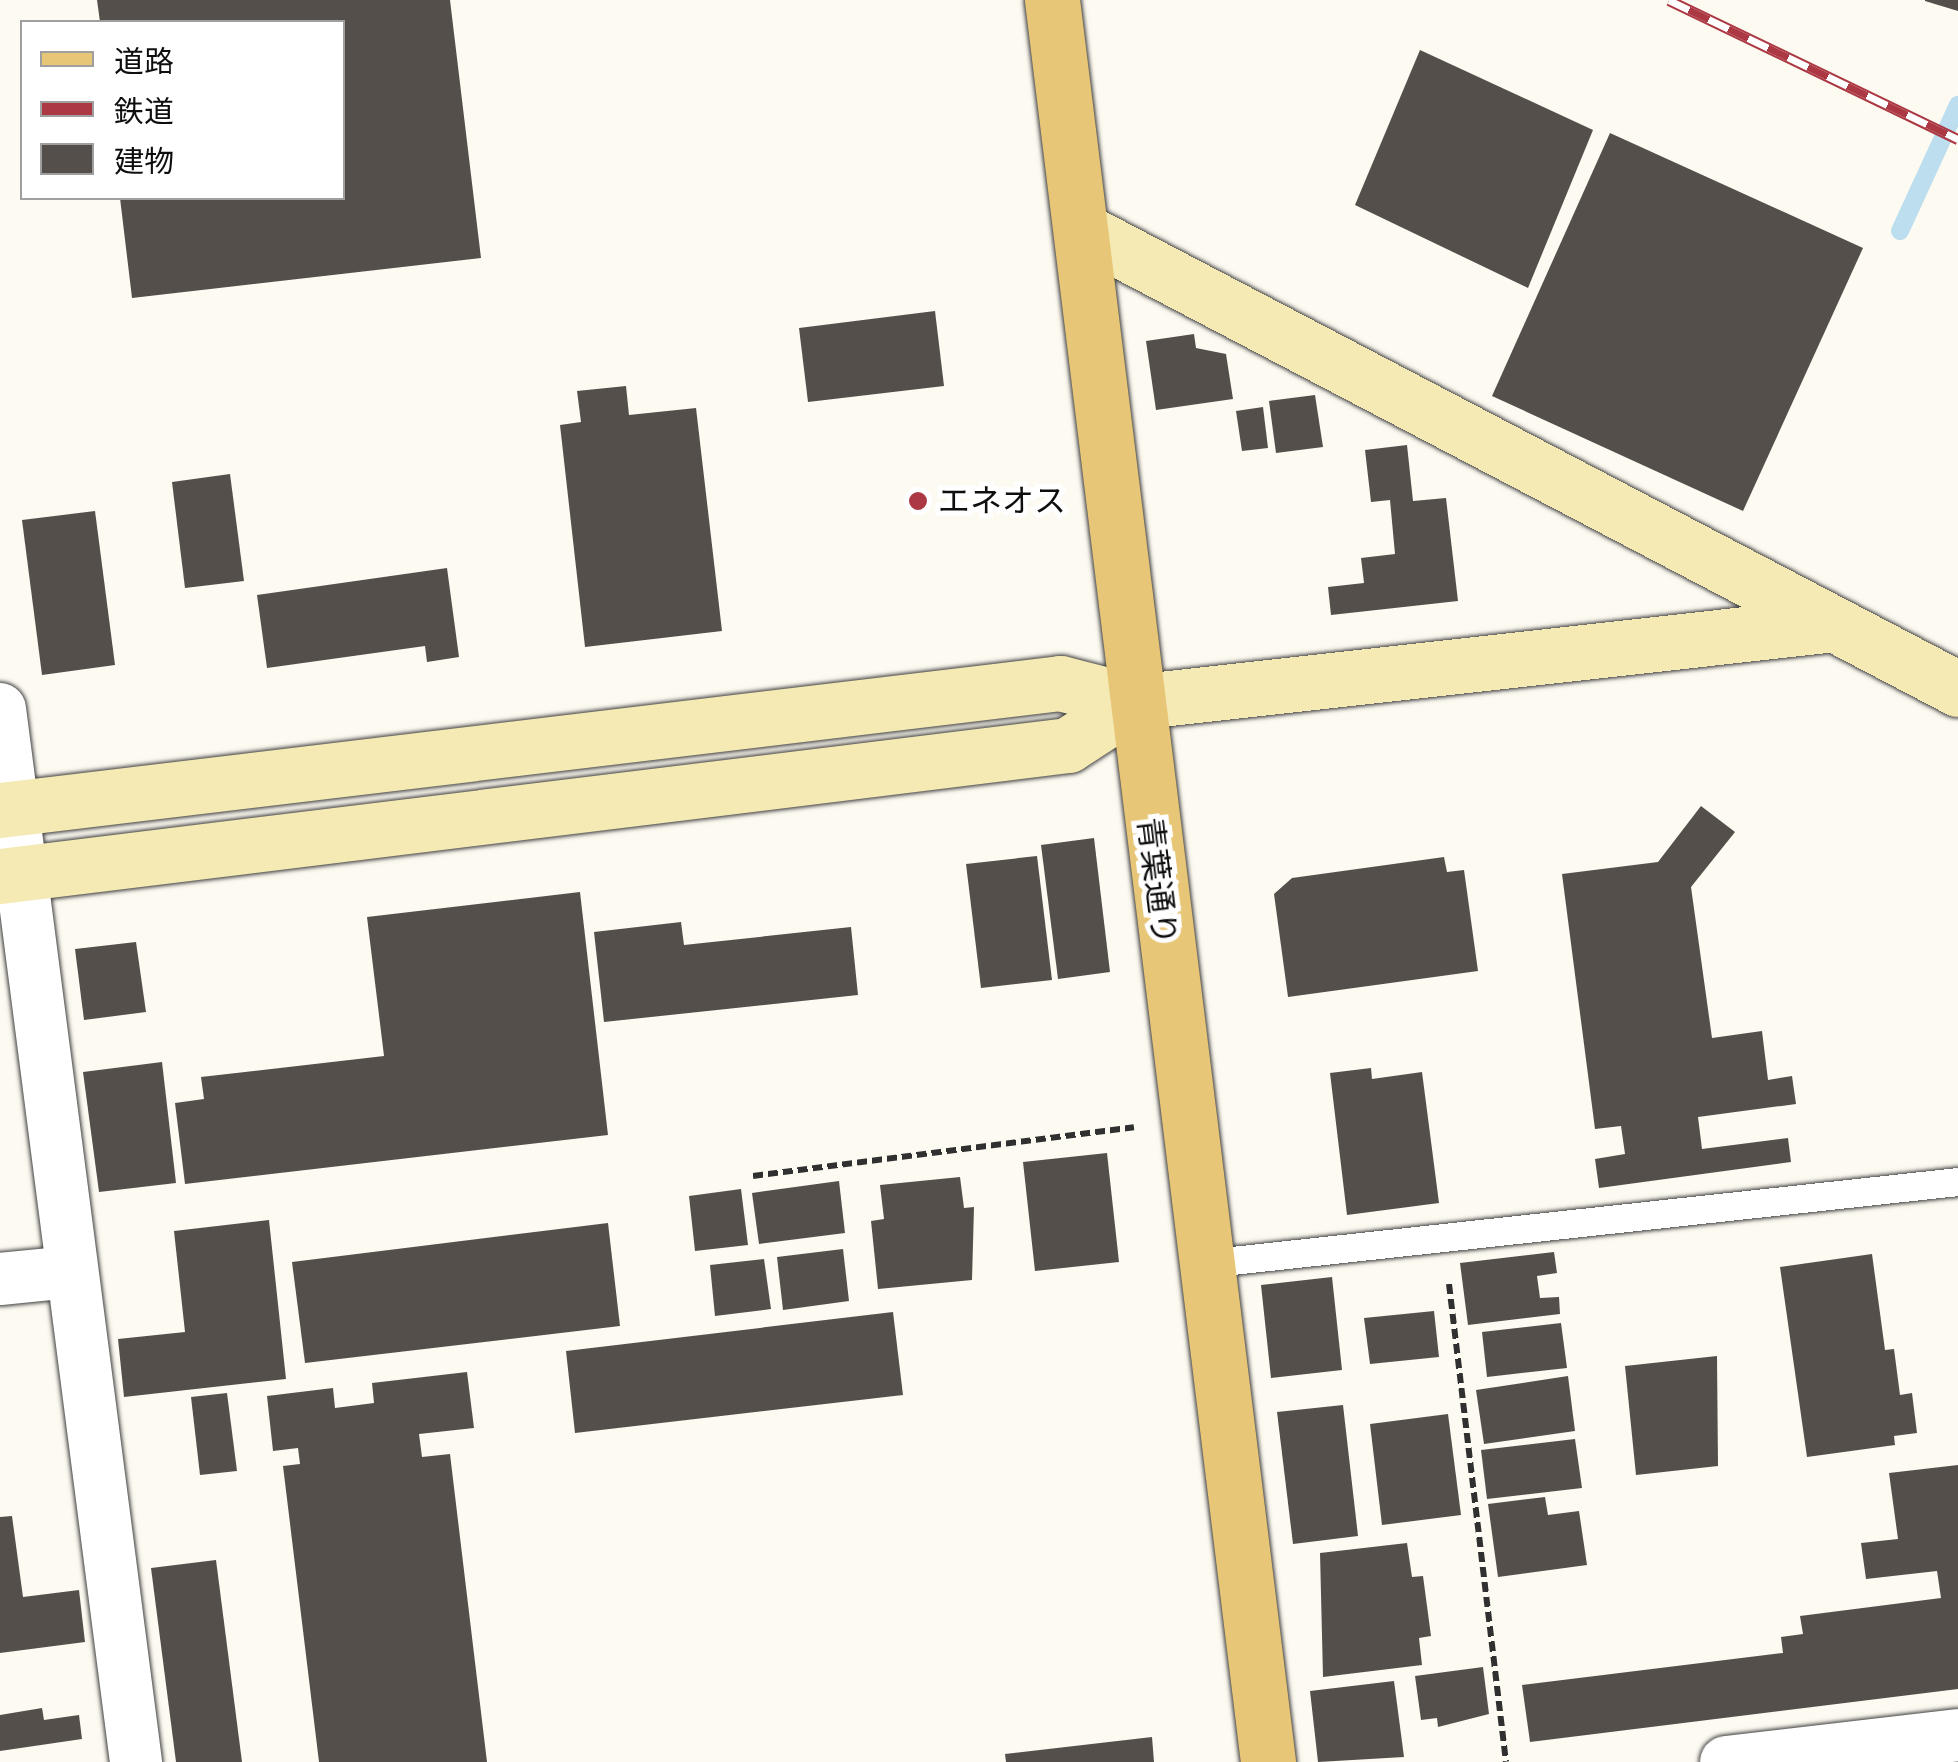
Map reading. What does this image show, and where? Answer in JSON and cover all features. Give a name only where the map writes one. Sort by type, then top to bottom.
[{"type":"main road","name":"青葉通り","points":[[1052,0],[1082,230],[1134,702],[1268,1762]]},
{"type":"street","points":[[1082,230],[1826,625],[1958,689]]},
{"type":"street","points":[[6,809],[1060,683],[1134,702],[1826,625]]},
{"type":"street","points":[[10,874],[1068,745],[1134,702]]},
{"type":"street","points":[[0,708],[10,874],[72,1272],[136,1762]]},
{"type":"street","points":[[0,1278],[72,1272]]},
{"type":"street","points":[[1726,1762],[1958,1735]]},
{"type":"lane","points":[[1205,1264],[1958,1182]]},
{"type":"path","points":[[754,1176],[1186,1121]]},
{"type":"path","points":[[1444,1238],[1506,1762]]},
{"type":"building","points":[[97,0],[450,0],[481,258],[132,298],[120,200],[345,200],[345,20],[100,20]]},
{"type":"building","points":[[1958,0],[1958,11],[1925,1]]},
{"type":"building","points":[[1420,50],[1593,130],[1528,288],[1355,205]]},
{"type":"building","points":[[1610,133],[1863,248],[1743,511],[1492,396]]},
{"type":"building","points":[[935,311],[944,386],[808,402],[799,328]]},
{"type":"building","points":[[1194,334],[1196,348],[1226,354],[1233,399],[1156,410],[1146,341]]},
{"type":"building","points":[[626,386],[629,415],[696,408],[722,631],[585,647],[560,425],[581,422],[577,391]]},
{"type":"building","points":[[1315,395],[1323,447],[1276,453],[1269,401]]},
{"type":"building","points":[[1263,407],[1268,448],[1242,451],[1236,411]]},
{"type":"building","points":[[1407,445],[1413,501],[1446,498],[1458,601],[1331,615],[1328,587],[1364,583],[1361,558],[1395,554],[1390,500],[1371,502],[1365,450]]},
{"type":"building","points":[[230,474],[244,581],[185,588],[172,482]]},
{"type":"building","points":[[95,511],[115,665],[42,675],[22,520]]},
{"type":"building","points":[[447,568],[459,657],[427,662],[425,646],[267,668],[257,595]]},
{"type":"building","points":[[1701,806],[1735,832],[1691,887],[1712,1038],[1762,1031],[1768,1080],[1792,1076],[1796,1104],[1698,1117],[1702,1149],[1788,1138],[1791,1162],[1599,1188],[1595,1159],[1625,1154],[1621,1126],[1595,1129],[1562,874],[1658,862]]},
{"type":"building","points":[[1094,838],[1110,972],[1058,979],[1041,845]]},
{"type":"building","points":[[1037,856],[1052,980],[981,988],[966,864]]},
{"type":"building","points":[[1444,857],[1447,872],[1464,870],[1478,971],[1288,997],[1274,894],[1292,878]]},
{"type":"building","points":[[580,892],[608,1135],[185,1184],[175,1103],[204,1099],[201,1077],[384,1056],[367,917]]},
{"type":"building","points":[[681,922],[684,945],[851,927],[858,995],[604,1022],[594,932]]},
{"type":"building","points":[[136,942],[146,1012],[84,1020],[75,949]]},
{"type":"building","points":[[162,1062],[176,1183],[99,1192],[83,1072]]},
{"type":"building","points":[[1371,1068],[1372,1079],[1422,1072],[1439,1203],[1347,1215],[1330,1073]]},
{"type":"building","points":[[1107,1153],[1119,1262],[1035,1271],[1023,1162]]},
{"type":"building","points":[[960,1177],[964,1208],[974,1207],[972,1280],[878,1289],[871,1221],[884,1219],[880,1185]]},
{"type":"building","points":[[839,1181],[845,1233],[759,1244],[752,1193]]},
{"type":"building","points":[[741,1189],[748,1245],[695,1251],[689,1196]]},
{"type":"building","points":[[269,1220],[286,1379],[124,1397],[118,1339],[185,1332],[174,1231]]},
{"type":"building","points":[[608,1223],[620,1326],[305,1363],[292,1262]]},
{"type":"building","points":[[843,1249],[849,1301],[783,1310],[777,1257]]},
{"type":"building","points":[[1554,1252],[1557,1273],[1537,1276],[1540,1298],[1559,1297],[1560,1314],[1468,1325],[1460,1263]]},
{"type":"building","points":[[1872,1254],[1885,1350],[1894,1349],[1900,1395],[1912,1393],[1917,1433],[1894,1436],[1895,1445],[1807,1457],[1780,1267]]},
{"type":"building","points":[[764,1259],[771,1309],[715,1316],[710,1265]]},
{"type":"building","points":[[1332,1277],[1342,1370],[1271,1378],[1261,1285]]},
{"type":"building","points":[[1434,1311],[1439,1357],[1370,1364],[1364,1318]]},
{"type":"building","points":[[893,1312],[903,1395],[575,1433],[566,1351]]},
{"type":"building","points":[[1561,1323],[1567,1368],[1487,1377],[1482,1332]]},
{"type":"building","points":[[1717,1356],[1718,1466],[1636,1475],[1625,1366]]},
{"type":"building","points":[[467,1372],[474,1428],[419,1434],[422,1457],[450,1454],[487,1762],[319,1762],[283,1466],[300,1464],[298,1448],[273,1451],[267,1396],[333,1388],[335,1408],[374,1403],[372,1383]]},
{"type":"building","points":[[1568,1376],[1575,1431],[1484,1444],[1476,1390]]},
{"type":"building","points":[[227,1393],[237,1471],[200,1475],[191,1397]]},
{"type":"building","points":[[1343,1405],[1358,1536],[1293,1544],[1277,1412]]},
{"type":"building","points":[[1448,1414],[1461,1515],[1382,1525],[1370,1424]]},
{"type":"building","points":[[1575,1439],[1582,1488],[1487,1499],[1481,1450]]},
{"type":"building","points":[[1958,1465],[1958,1689],[1530,1742],[1522,1685],[1783,1653],[1781,1637],[1803,1634],[1800,1616],[1941,1598],[1937,1571],[1866,1579],[1861,1543],[1898,1539],[1889,1473]]},
{"type":"building","points":[[1545,1497],[1548,1515],[1579,1511],[1587,1565],[1498,1577],[1488,1504]]},
{"type":"building","points":[[12,1516],[23,1597],[79,1590],[85,1642],[0,1653],[0,1517]]},
{"type":"building","points":[[1407,1543],[1412,1577],[1423,1576],[1431,1636],[1419,1638],[1422,1665],[1323,1677],[1320,1553]]},
{"type":"building","points":[[216,1560],[242,1762],[176,1762],[151,1568]]},
{"type":"building","points":[[1483,1667],[1489,1714],[1438,1727],[1437,1718],[1421,1720],[1415,1676]]},
{"type":"building","points":[[1394,1681],[1404,1757],[1318,1762],[1310,1691]]},
{"type":"building","points":[[42,1708],[44,1720],[79,1715],[82,1739],[0,1751],[0,1715]]},
{"type":"building","points":[[1152,1737],[1154,1762],[1006,1762],[1005,1754]]},
{"type":"waterway","points":[[1900,231],[1958,105]]},
{"type":"railway","points":[[1669,0],[1958,139]]},
{"type":"place","name":"エネオス","points":[[918,501]]}]
